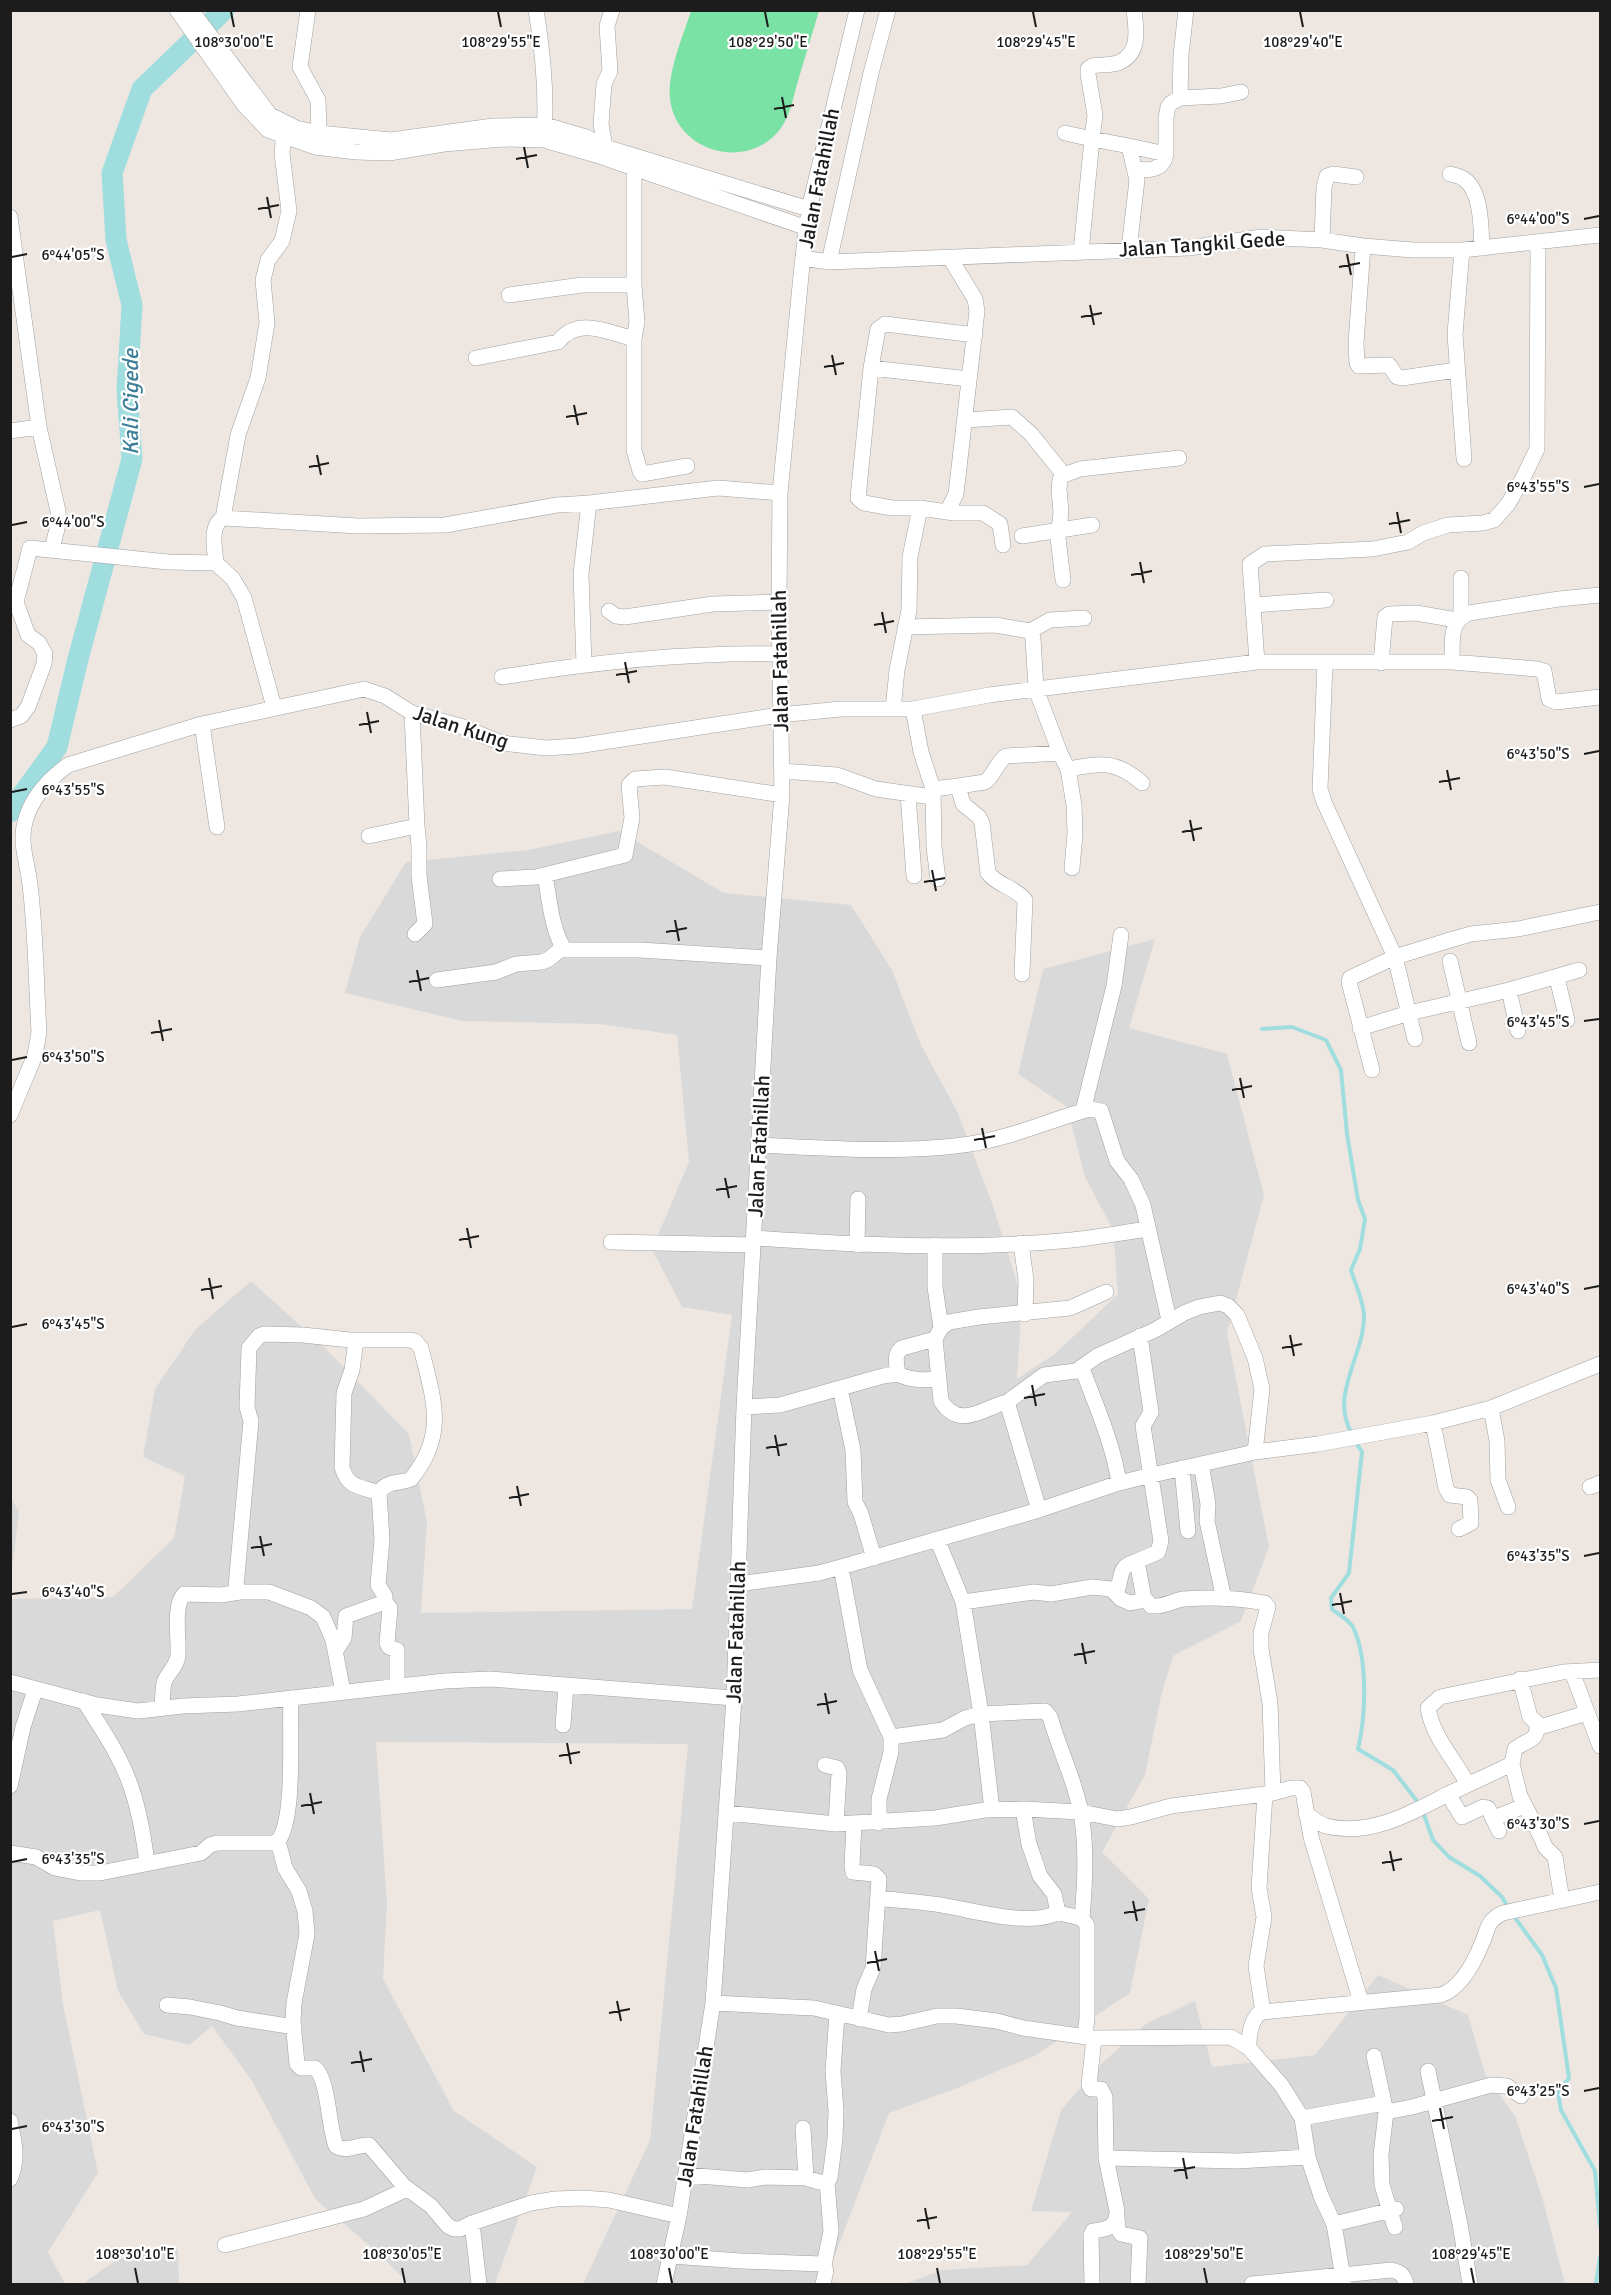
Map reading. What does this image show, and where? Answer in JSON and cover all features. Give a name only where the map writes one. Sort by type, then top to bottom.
[{"type":"street","points":[[308,10],[300,67],[318,100],[319,133]]},
{"type":"street","points":[[536,10],[544,77],[544,133]]},
{"type":"street","points":[[604,147],[601,124],[604,84],[610,71],[607,26],[612,10]]},
{"type":"street","name":"Jalan Fatahillah","points":[[664,2284],[679,2216],[713,2003],[734,1698],[744,1407],[769,958],[782,795],[779,715],[780,493],[809,209],[857,10]]},
{"type":"street","points":[[829,261],[871,73],[888,10]]},
{"type":"street","points":[[1081,252],[1095,115],[1088,69],[1094,65],[1121,62],[1132,51],[1137,35],[1134,10]]},
{"type":"street","points":[[1180,98],[1181,55],[1186,10]]},
{"type":"street","points":[[187,14],[223,62],[270,115],[292,133],[315,147],[389,153],[444,144],[544,133],[634,169],[807,228]]},
{"type":"street","points":[[1134,168],[1148,170],[1158,167],[1165,160],[1168,107],[1180,98],[1221,96],[1241,92]]},
{"type":"street","points":[[223,518],[238,435],[258,378],[267,322],[263,280],[268,260],[282,241],[289,211],[282,153],[283,143],[292,133],[319,133],[392,141],[493,126],[585,137],[604,147],[809,209]]},
{"type":"street","points":[[1065,133],[1166,154]]},
{"type":"street","points":[[1129,146],[1137,180],[1129,249]]},
{"type":"street","points":[[634,169],[634,285],[637,322],[634,339],[634,450],[642,474],[687,466]]},
{"type":"street","points":[[1322,240],[1324,187],[1327,176],[1333,174],[1356,177]]},
{"type":"street","points":[[1450,174],[1464,179],[1476,199],[1480,212],[1482,248]]},
{"type":"street","points":[[10,217],[14,268],[39,427],[58,511],[58,525],[52,549]]},
{"type":"street","name":"Jalan Tangkil Gede","points":[[803,258],[829,261],[950,258],[1189,248],[1261,237],[1322,240],[1413,250],[1462,250],[1600,235]]},
{"type":"street","points":[[1257,662],[1250,564],[1265,554],[1391,547],[1448,525],[1494,520],[1502,513],[1537,450],[1538,242]]},
{"type":"street","points":[[1363,246],[1356,343],[1359,366],[1389,365],[1397,377],[1402,378],[1456,370]]},
{"type":"street","points":[[1462,250],[1455,334],[1464,459]]},
{"type":"street","points":[[947,512],[956,494],[977,311],[975,299],[950,258]]},
{"type":"street","points":[[509,295],[582,285],[634,285]]},
{"type":"street","points":[[975,335],[885,324],[878,329],[871,368],[858,498],[864,503],[892,507],[988,515],[1000,524],[1004,545]]},
{"type":"street","points":[[476,358],[558,342],[566,332],[578,328],[590,328],[634,339]]},
{"type":"street","points":[[871,368],[969,379]]},
{"type":"street","points":[[966,420],[1012,417],[1030,434],[1064,475]]},
{"type":"street","points":[[10,431],[39,427]]},
{"type":"street","points":[[1063,580],[1058,529],[1061,512],[1060,480],[1064,475],[1080,469],[1179,458]]},
{"type":"street","points":[[216,563],[214,529],[216,523],[223,518],[358,526],[445,525],[557,505],[718,488],[780,493]]},
{"type":"street","points":[[584,665],[581,574],[589,503]]},
{"type":"street","points":[[893,709],[897,670],[909,610],[910,557],[921,508]]},
{"type":"street","points":[[1022,536],[1092,525]]},
{"type":"street","points":[[10,720],[21,716],[28,707],[44,664],[45,654],[39,643],[28,635],[13,603],[29,549],[52,549],[121,558],[216,563],[233,579],[244,598],[274,707]]},
{"type":"street","points":[[1452,662],[1454,626],[1459,618],[1461,578]]},
{"type":"street","points":[[1380,663],[1385,617],[1389,614],[1416,613],[1459,618],[1469,613],[1548,600],[1600,596]]},
{"type":"street","points":[[1253,606],[1326,600]]},
{"type":"street","points":[[609,611],[616,616],[624,617],[713,604],[779,602]]},
{"type":"street","points":[[905,627],[995,625],[1030,631],[1050,620],[1084,618]]},
{"type":"street","points":[[1030,631],[1033,638],[1036,690],[1068,769],[1076,834],[1072,868]]},
{"type":"street","points":[[502,677],[584,665],[718,653],[780,654]]},
{"type":"street","name":"Jalan Kung","points":[[10,1115],[35,1055],[39,1032],[30,884],[23,845],[25,820],[31,805],[53,776],[68,765],[202,724],[364,688],[385,696],[412,713],[460,726],[502,743],[546,748],[577,746],[779,715],[840,709],[913,709],[990,695],[1277,660],[1325,663],[1452,662],[1544,672],[1549,699],[1556,702],[1600,697]]},
{"type":"street","points":[[1325,663],[1320,789],[1395,957],[1415,1039]]},
{"type":"street","points":[[913,709],[932,793],[938,879]]},
{"type":"street","points":[[412,713],[419,876],[425,924],[415,934]]},
{"type":"street","points":[[202,724],[217,827]]},
{"type":"street","points":[[782,771],[837,775],[876,789],[908,794],[932,793],[989,780],[1006,756],[1060,753]]},
{"type":"street","points":[[1068,769],[1107,764],[1130,773],[1142,783]]},
{"type":"street","points":[[500,879],[545,875],[626,854],[632,818],[629,785],[634,779],[665,777],[782,795]]},
{"type":"street","points":[[958,786],[963,804],[979,817],[982,823],[988,873],[997,881],[1019,892],[1026,900],[1023,974]]},
{"type":"street","points":[[908,794],[914,876]]},
{"type":"street","points":[[369,836],[417,826]]},
{"type":"street","points":[[545,875],[562,948],[568,951],[640,950],[769,958]]},
{"type":"street","points":[[1372,1070],[1349,982],[1350,978],[1395,957],[1471,934],[1498,933],[1600,912]]},
{"type":"street","points":[[1083,1111],[1114,986],[1121,935]]},
{"type":"street","points":[[437,980],[496,972],[516,964],[542,962],[562,948]]},
{"type":"street","points":[[1450,961],[1469,1043]]},
{"type":"street","points":[[1360,1028],[1409,1013],[1557,978],[1579,970]]},
{"type":"street","points":[[1557,978],[1567,1020]]},
{"type":"street","points":[[1509,990],[1518,1031]]},
{"type":"street","points":[[758,1145],[849,1149],[969,1144],[998,1138],[1083,1111],[1096,1110],[1104,1115],[1117,1161],[1131,1179],[1143,1205],[1169,1320]]},
{"type":"street","points":[[856,1245],[858,1199]]},
{"type":"street","points":[[611,1242],[856,1245],[1021,1243],[1062,1241],[1148,1229]]},
{"type":"street","points":[[1021,1243],[1026,1280],[1025,1314]]},
{"type":"street","points":[[935,1245],[939,1379],[941,1401],[946,1408],[964,1417],[974,1415],[1007,1402],[1044,1375],[1065,1373],[1082,1368],[1097,1356],[1155,1330],[1169,1320],[1198,1307],[1220,1303],[1228,1306],[1237,1315],[1255,1358],[1262,1389],[1255,1452]]},
{"type":"street","points":[[898,1374],[896,1357],[898,1351],[938,1333],[949,1322],[1070,1308],[1106,1292]]},
{"type":"street","points":[[240,1592],[235,1580],[251,1420],[247,1407],[249,1348],[252,1342],[264,1334],[356,1340],[409,1340],[418,1344],[435,1407],[435,1428],[425,1460],[410,1480],[389,1483],[379,1492],[382,1539],[378,1585],[390,1608],[387,1643],[397,1652],[397,1686]]},
{"type":"street","points":[[1116,1593],[1123,1567],[1154,1555],[1160,1549],[1159,1522],[1143,1426],[1151,1412],[1140,1336]]},
{"type":"street","points":[[356,1340],[352,1370],[344,1393],[342,1467],[345,1479],[353,1485],[379,1492]]},
{"type":"street","points":[[738,1584],[819,1573],[1039,1510],[1119,1483],[1182,1468],[1255,1452],[1433,1424],[1491,1408],[1600,1364]]},
{"type":"street","points":[[1082,1368],[1106,1430],[1119,1483]]},
{"type":"street","points":[[744,1407],[780,1405],[898,1374],[919,1380],[939,1379]]},
{"type":"street","points":[[840,1388],[853,1450],[855,1502],[861,1514],[874,1558]]},
{"type":"street","points":[[1007,1402],[1039,1510]]},
{"type":"street","points":[[1491,1408],[1497,1441],[1498,1480],[1508,1507]]},
{"type":"street","points":[[1433,1424],[1446,1488],[1450,1495],[1467,1497],[1470,1500],[1471,1524],[1459,1528]]},
{"type":"street","points":[[1201,1464],[1208,1504],[1207,1521],[1224,1599]]},
{"type":"street","points":[[1182,1468],[1188,1531]]},
{"type":"street","points":[[937,1539],[963,1602],[981,1714],[992,1810]]},
{"type":"street","points":[[1137,1561],[1144,1599],[1151,1606],[1168,1605],[1186,1599],[1224,1599],[1255,1601],[1265,1603],[1268,1607],[1261,1633],[1261,1649],[1270,1703],[1269,1793],[1259,1888],[1264,1917],[1256,1966],[1263,2012]]},
{"type":"street","points":[[841,1567],[860,1670],[891,1737],[891,1752],[879,1799],[879,1823]]},
{"type":"street","points":[[963,1602],[1034,1592],[1051,1594],[1092,1587],[1111,1589],[1121,1599],[1130,1603],[1144,1599]]},
{"type":"street","points":[[162,1708],[165,1681],[173,1671],[178,1657],[178,1608],[184,1594],[221,1595],[240,1592],[269,1592],[311,1608],[323,1617],[333,1640],[343,1692]]},
{"type":"street","points":[[335,1652],[344,1638],[346,1616],[385,1602]]},
{"type":"street","points":[[1467,1784],[1439,1740],[1428,1708],[1440,1697],[1520,1679],[1600,1670]]},
{"type":"street","points":[[1572,1672],[1600,1746]]},
{"type":"street","points":[[10,1682],[116,1709],[138,1711],[490,1679],[734,1698]]},
{"type":"street","points":[[1520,1679],[1530,1716],[1535,1720],[1537,1728],[1535,1737],[1515,1749],[1512,1764],[1524,1806],[1542,1837],[1545,1847],[1555,1857],[1562,1900]]},
{"type":"street","points":[[563,1725],[566,1686]]},
{"type":"street","points":[[10,1786],[23,1726],[35,1690]]},
{"type":"street","points":[[10,1853],[36,1857],[55,1868],[80,1873],[109,1872],[201,1853],[210,1845],[218,1843],[273,1843],[278,1841],[282,1835],[290,1797],[291,1698]]},
{"type":"street","points":[[78,1699],[111,1744],[132,1788],[147,1863]]},
{"type":"street","points":[[891,1737],[943,1730],[965,1718],[981,1714],[1045,1711],[1050,1717],[1070,1772],[1081,1812],[1086,1868],[1082,1918],[1088,1931],[1089,2085],[1091,2089],[1101,2089],[1105,2097],[1106,2158],[1118,2229],[1121,2234],[1140,2238],[1138,2284]]},
{"type":"street","points":[[1537,1728],[1587,1713]]},
{"type":"street","points":[[1306,1814],[1325,1826],[1368,1828],[1421,1808],[1512,1764]]},
{"type":"street","points":[[825,1765],[837,1768],[840,1773],[836,1824]]},
{"type":"street","points":[[726,1813],[836,1824],[879,1823],[992,1810],[1023,1809],[1081,1812],[1117,1819],[1171,1806],[1300,1788],[1303,1792],[1311,1837],[1361,2002]]},
{"type":"street","points":[[1448,1794],[1462,1817],[1483,1807],[1488,1808],[1497,1824],[1524,1806]]},
{"type":"street","points":[[1023,1809],[1029,1844],[1040,1876],[1054,1894],[1058,1912]]},
{"type":"street","points":[[854,1824],[853,1872],[878,1875],[873,1968],[864,1989],[859,2019]]},
{"type":"street","points":[[278,1841],[285,1868],[299,1891],[306,1923],[307,1935],[294,2002],[297,2064],[302,2068],[318,2070],[324,2082],[336,2146],[348,2149],[369,2145],[407,2189],[430,2206],[448,2226],[460,2229],[531,2203],[583,2198],[609,2200],[679,2216]]},
{"type":"street","points":[[1249,2048],[1249,2035],[1253,2021],[1258,2014],[1263,2012],[1441,1995],[1451,1992],[1475,1957],[1483,1942],[1488,1924],[1493,1918],[1508,1912],[1600,1892]]},
{"type":"street","points":[[878,1898],[954,1907],[981,1914],[1015,1918],[1051,1917],[1058,1912],[1082,1918]]},
{"type":"street","points":[[713,2003],[814,2008],[897,2025],[937,2016],[956,2016],[997,2021],[1023,2028],[1089,2036],[1231,2037],[1249,2048],[1282,2086],[1302,2118],[1308,2157],[1335,2224],[1343,2281]]},
{"type":"street","points":[[167,2005],[190,2007],[237,2018],[294,2027]]},
{"type":"street","points":[[823,2284],[826,2273],[824,2265],[831,2231],[827,2182],[835,2139],[836,2111],[833,2071],[837,2014]]},
{"type":"street","points":[[1374,2056],[1385,2107],[1381,2155],[1382,2185],[1393,2209],[1395,2227]]},
{"type":"street","points":[[1428,2071],[1470,2284]]},
{"type":"street","points":[[1302,2118],[1434,2101],[1491,2085],[1507,2086],[1521,2096]]},
{"type":"street","points":[[10,2121],[16,2151],[15,2169],[10,2178]]},
{"type":"street","points":[[803,2128],[806,2178]]},
{"type":"street","points":[[1106,2158],[1238,2161],[1308,2157]]},
{"type":"street","points":[[686,2175],[748,2180],[765,2177],[806,2178],[827,2182]]},
{"type":"street","points":[[225,2245],[364,2208],[407,2189]]},
{"type":"street","points":[[1335,2224],[1393,2209]]},
{"type":"street","points":[[1092,2284],[1091,2235],[1093,2231],[1110,2228],[1117,2218]]},
{"type":"street","points":[[472,2223],[479,2284]]},
{"type":"street","points":[[671,2256],[824,2265]]},
{"type":"street","points":[[1252,2284],[1343,2281],[1391,2270],[1400,2272],[1407,2284]]},
{"type":"shaded area","points":[[619,831],[724,893],[851,905],[892,970],[921,1045],[957,1111],[992,1203],[1022,1298],[1017,1379],[1056,1353],[1118,1294],[1113,1230],[1085,1177],[1067,1107],[1018,1074],[1043,969],[1155,939],[1129,1028],[1227,1054],[1264,1195],[1227,1333],[1269,1547],[1241,1621],[1173,1656],[1161,1696],[1145,1775],[1102,1852],[1149,1899],[1130,1993],[1036,2055],[955,2089],[889,2113],[825,2281],[848,2284],[583,2284],[650,2140],[688,1744],[376,1742],[387,1903],[383,1979],[454,2111],[537,2167],[495,2284],[409,2284],[378,2253],[316,2200],[252,2081],[212,2026],[190,2045],[144,2034],[118,1991],[100,1910],[53,1921],[63,2004],[98,2173],[48,2252],[65,2284],[11,2284],[10,1599],[113,1597],[174,1538],[185,1476],[143,1457],[155,1389],[195,1330],[251,1281],[320,1343],[409,1434],[427,1522],[421,1613],[692,1609],[732,1315],[682,1307],[652,1249],[689,1162],[677,1035],[599,1024],[462,1021],[345,993],[360,937],[406,862],[528,850]]},
{"type":"shaded area","points":[[11,1498],[19,1512],[11,1577]]},
{"type":"shaded area","points":[[1378,1975],[1468,2015],[1485,2074],[1515,2116],[1543,2200],[1565,2284],[905,2284],[942,2270],[1027,2265],[1072,2212],[1031,2211],[1061,2110],[1101,2064],[1147,2023],[1195,2001],[1212,2067],[1315,2055]]},
{"type":"shaded area","points":[[178,2249],[179,2284],[82,2284],[118,2259]]},
{"type":"green space","points":[[691,11],[819,11],[787,117],[781,128],[767,142],[751,150],[733,152],[716,150],[699,144],[685,132],[675,118],[670,99],[671,78]]},
{"type":"waterway","name":"Kali Cigede","points":[[10,812],[57,747],[78,659],[132,459],[127,390],[132,305],[116,240],[112,173],[142,89],[224,10]]},
{"type":"waterway","points":[[1262,1029],[1292,1027],[1326,1040],[1341,1070],[1347,1134],[1358,1200],[1365,1219],[1360,1249],[1351,1270],[1364,1311],[1363,1331],[1349,1375],[1344,1404],[1346,1419],[1352,1434]]},
{"type":"waterway","points":[[1355,1441],[1362,1452],[1349,1573],[1331,1598],[1332,1609],[1353,1627],[1361,1654],[1364,1704],[1358,1749],[1393,1770],[1420,1805]]},
{"type":"waterway","points":[[1423,1812],[1433,1840],[1449,1857],[1480,1876],[1502,1897],[1509,1909]]},
{"type":"waterway","points":[[1513,1915],[1542,1955],[1556,1988],[1569,2078],[1558,2092],[1561,2110],[1595,2171],[1600,2226]]},
{"type":"waterway","points":[[1596,2284],[1600,2257]]}]
